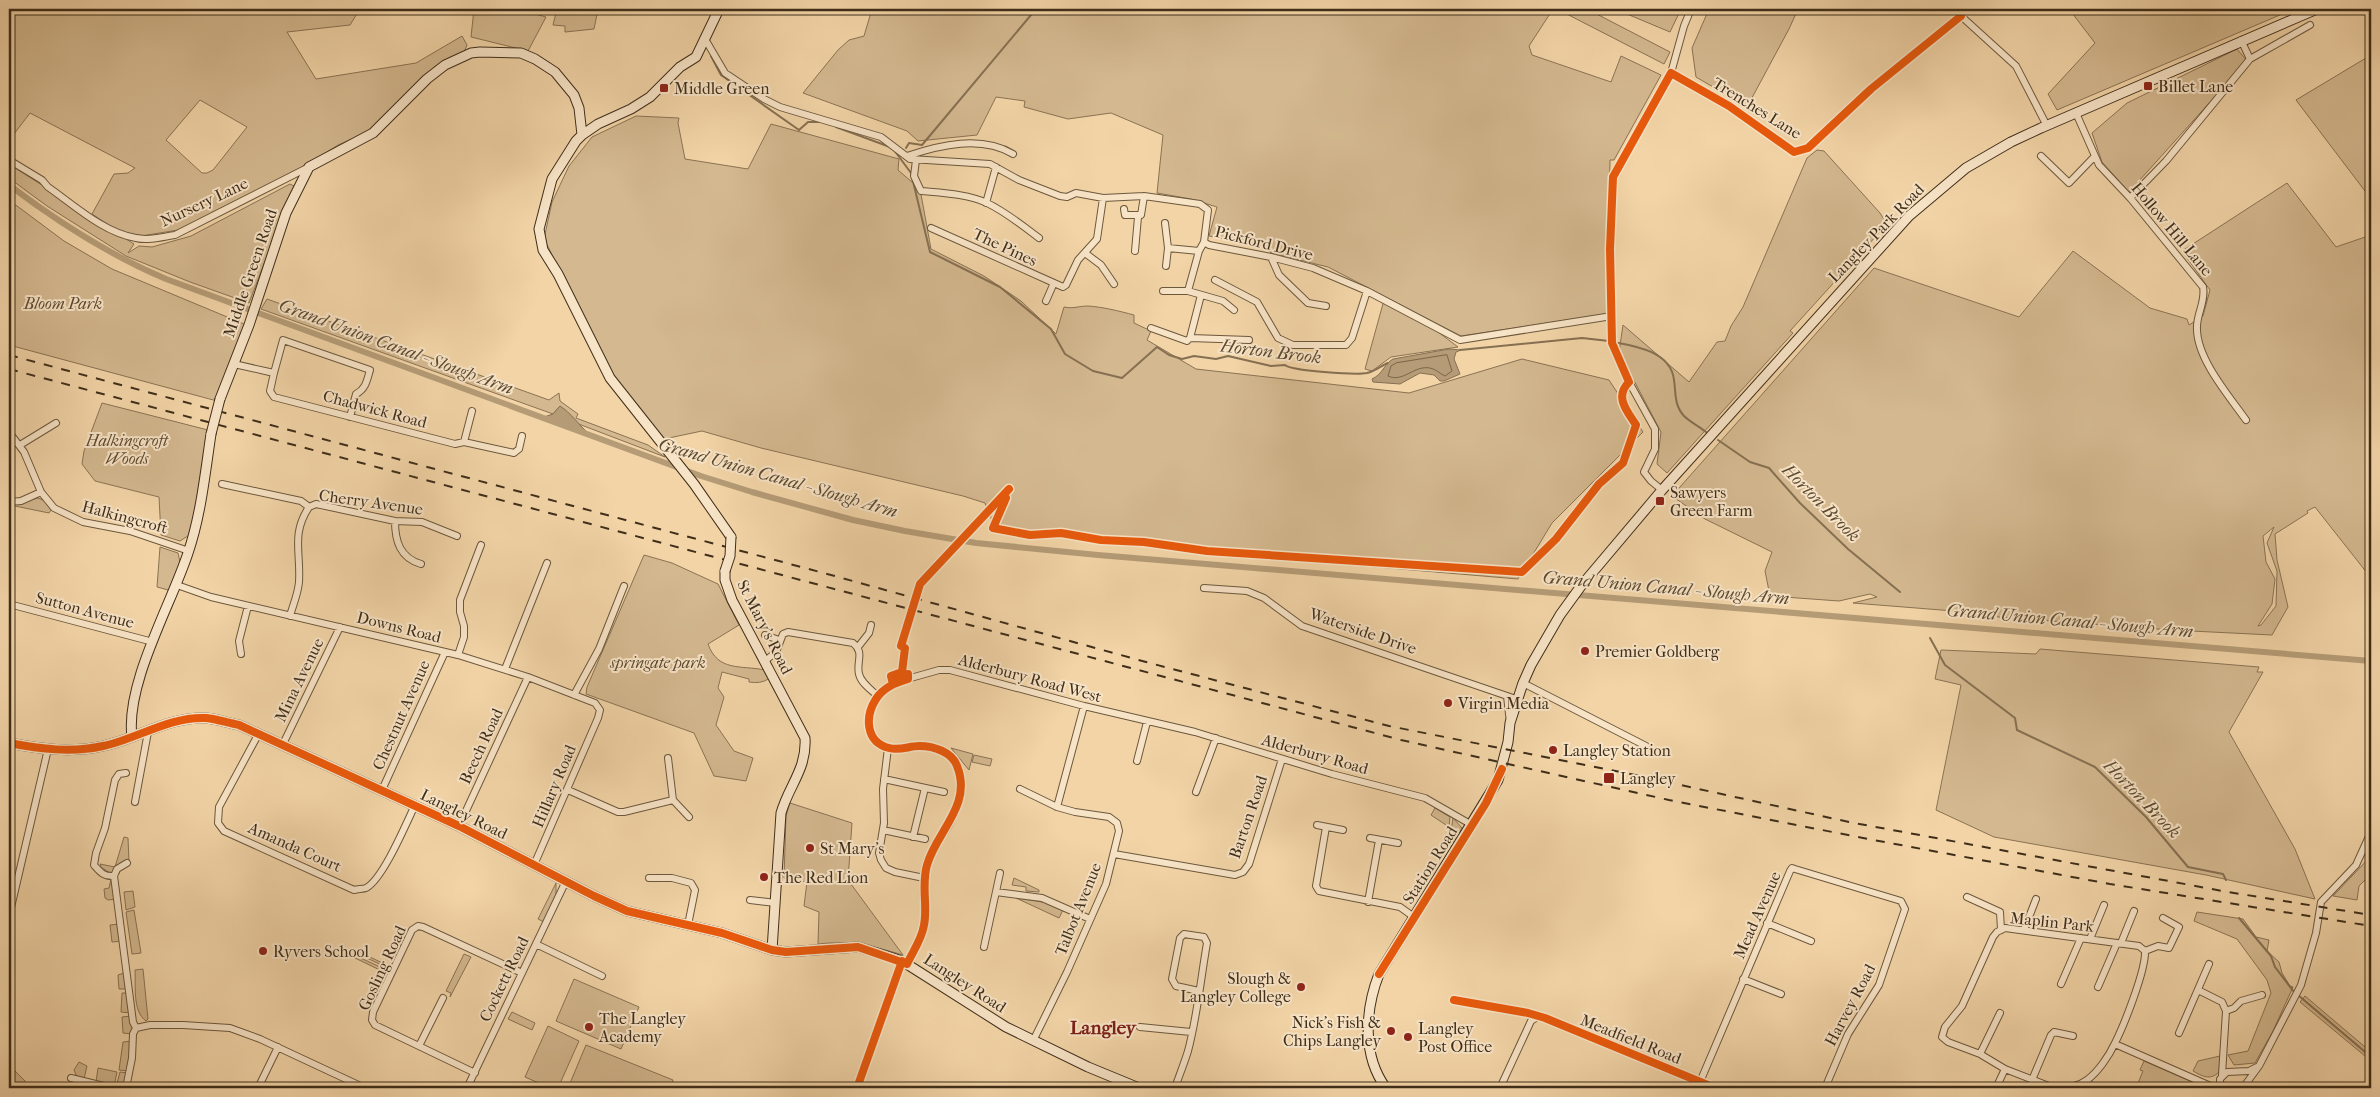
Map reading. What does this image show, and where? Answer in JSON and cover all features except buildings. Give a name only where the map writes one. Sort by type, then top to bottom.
[{"type":"street","points":[[309,167],[373,133],[427,79],[445,65],[471,53],[522,53],[555,72],[574,95],[579,108],[582,135],[650,97],[680,67],[696,57],[719,9]]},
{"type":"street","points":[[1662,490],[1644,472],[1655,449],[1654,429],[1629,382],[1612,341],[1610,249],[1613,177],[1671,73],[1684,26],[1691,9]]},
{"type":"street","points":[[1962,9],[1960,16],[2016,66],[2047,126]]},
{"type":"street","name":"Langley Park Road","points":[[1562,611],[1662,490],[1909,216],[1966,168],[2011,142],[2241,40],[2317,9]]},
{"type":"street","name":"Trenches Lane","points":[[1671,73],[1730,106],[1794,152],[1808,148],[1871,88],[1960,16]]},
{"type":"street","points":[[2130,198],[2166,162],[2250,58],[2310,25]]},
{"type":"street","points":[[705,39],[725,73],[764,99],[780,107],[881,137],[911,159],[914,176],[921,191],[954,195],[986,202],[1011,216],[1040,238]]},
{"type":"street","points":[[2241,40],[2250,58]]},
{"type":"street","name":"Hollow Hill Lane","points":[[2076,113],[2094,157],[2203,287],[2204,298],[2197,321],[2198,338],[2210,368],[2246,420]]},
{"type":"street","name":"St Mary's Road","points":[[582,135],[552,179],[539,228],[540,241],[613,384],[694,484],[731,537],[730,556],[724,580],[732,600],[805,738],[806,754],[781,813],[772,950]]},
{"type":"street","points":[[911,159],[935,147],[966,144],[995,147],[1013,154]]},
{"type":"street","points":[[2041,156],[2069,183],[2094,157]]},
{"type":"street","name":"Pickford Drive","points":[[911,159],[990,164],[1018,180],[1060,196],[1068,197],[1076,193],[1103,198],[1144,196],[1191,202],[1205,206],[1208,210],[1204,242],[1208,245],[1271,256],[1313,268],[1367,290],[1460,340],[1612,316]]},
{"type":"street","name":"Nursery Lane","points":[[9,160],[42,180],[48,187],[108,228],[136,238],[154,239],[175,235],[309,167]]},
{"type":"street","name":"Middle Green Road","points":[[132,737],[132,712],[138,681],[189,551],[200,508],[211,434],[220,399],[250,324],[286,213],[309,167]]},
{"type":"street","points":[[986,202],[996,167]]},
{"type":"street","points":[[1136,251],[1138,217],[1143,210],[1144,196]]},
{"type":"street","points":[[1103,198],[1097,240],[1085,252],[1101,265],[1114,284]]},
{"type":"street","points":[[1124,209],[1125,215],[1138,217]]},
{"type":"street","points":[[1165,223],[1168,248],[1166,266]]},
{"type":"street","name":"The Pines","points":[[931,228],[1054,285],[1063,287],[1066,285],[1078,260],[1085,252]]},
{"type":"street","points":[[1188,291],[1199,251],[1204,242]]},
{"type":"street","points":[[1168,248],[1199,251]]},
{"type":"street","points":[[1271,256],[1279,274],[1308,302],[1326,306]]},
{"type":"street","points":[[1215,280],[1257,302],[1278,338],[1293,345],[1346,345],[1352,338],[1367,290]]},
{"type":"street","points":[[1046,301],[1054,285]]},
{"type":"street","points":[[1163,291],[1188,291],[1223,301],[1234,310]]},
{"type":"street","points":[[1190,338],[1201,295]]},
{"type":"street","points":[[1151,328],[1187,341],[1190,338],[1249,340]]},
{"type":"street","name":"Chadwick Road","points":[[350,417],[356,394],[362,391],[370,370],[283,340],[270,391],[274,397],[350,417],[455,444],[464,442],[514,453],[519,449],[522,436]]},
{"type":"street","points":[[234,364],[274,373]]},
{"type":"street","points":[[464,442],[472,411]]},
{"type":"street","points":[[20,446],[56,423]]},
{"type":"street","name":"Halkingcroft","points":[[9,432],[20,446],[41,492],[54,508],[83,522],[130,531],[189,551]]},
{"type":"street","name":"Cherry Avenue","points":[[222,484],[301,501],[309,507],[316,504],[395,521],[422,522],[457,536]]},
{"type":"street","points":[[9,502],[21,501],[41,492]]},
{"type":"street","points":[[290,616],[299,582],[297,533],[302,517],[309,507]]},
{"type":"street","points":[[395,521],[395,532],[402,552],[411,561],[421,564]]},
{"type":"street","points":[[458,655],[464,637],[460,600],[481,545]]},
{"type":"street","points":[[505,669],[547,562]]},
{"type":"street","name":"Downs Road","points":[[177,585],[211,597],[458,655],[505,669],[595,703],[600,710],[598,718]]},
{"type":"street","points":[[574,695],[599,648],[624,586]]},
{"type":"street","name":"Waterside Drive","points":[[1204,588],[1247,591],[1264,598],[1302,626],[1516,699]]},
{"type":"street","name":"Sutton Avenue","points":[[9,604],[153,642]]},
{"type":"street","points":[[241,654],[239,641],[248,606]]},
{"type":"street","name":"Station Road","points":[[1386,1088],[1377,1076],[1371,1054],[1368,1026],[1371,1000],[1385,962],[1472,825],[1500,775],[1516,699],[1562,611]]},
{"type":"street","points":[[858,647],[869,634],[871,625]]},
{"type":"street","name":"Mina Avenue","points":[[283,744],[340,627]]},
{"type":"street","points":[[765,661],[776,652],[782,634],[788,632],[846,641],[858,647],[861,656],[859,674],[866,686],[878,696],[871,707],[868,726],[878,742],[888,748],[903,749],[919,746],[935,748],[951,756],[957,765],[961,780],[958,800],[952,820],[932,849],[924,878],[925,923],[907,964]]},
{"type":"street","points":[[765,635],[779,640]]},
{"type":"street","name":"Chestnut Avenue","points":[[382,790],[445,652]]},
{"type":"street","name":"Alderbury Road West","points":[[878,696],[889,686],[899,681],[939,670],[950,670],[1146,722]]},
{"type":"street","name":"Beech Road","points":[[460,826],[528,677]]},
{"type":"street","points":[[1523,683],[1646,746]]},
{"type":"street","points":[[1506,696],[1510,723]]},
{"type":"street","points":[[1057,807],[1084,706]]},
{"type":"street","name":"Langley Road","points":[[9,743],[48,749],[78,750],[105,746],[182,720],[206,718],[239,725],[460,826],[627,911],[688,925],[772,950],[786,952],[858,947],[907,964],[968,1004],[1033,1041],[1139,1088]]},
{"type":"street","name":"Hillary Road","points":[[534,865],[598,718]]},
{"type":"street","points":[[1137,761],[1146,722]]},
{"type":"street","name":"Alderbury Road","points":[[1146,722],[1216,738],[1282,759],[1424,798],[1472,825]]},
{"type":"street","points":[[135,802],[148,732]]},
{"type":"street","name":"Amanda Court","points":[[259,733],[220,807],[218,823],[224,831],[354,890],[365,889],[373,882],[388,860],[415,805]]},
{"type":"street","points":[[1196,792],[1216,738]]},
{"type":"street","points":[[888,748],[884,779],[883,830],[879,853],[886,868],[924,878]]},
{"type":"street","points":[[9,916],[48,749]]},
{"type":"street","points":[[668,758],[673,800],[688,817]]},
{"type":"street","name":"Barton Road","points":[[1114,854],[1235,875],[1243,872],[1249,864],[1282,759]]},
{"type":"street","points":[[114,876],[101,873],[94,865],[96,853],[105,828],[115,780],[119,774],[126,772]]},
{"type":"street","points":[[884,779],[944,792]]},
{"type":"street","points":[[913,836],[924,788]]},
{"type":"street","name":"Talbot Avenue","points":[[1020,789],[1057,807],[1109,817],[1117,823],[1119,831],[1106,884],[1067,972],[1033,1041]]},
{"type":"street","points":[[568,790],[618,812],[673,800]]},
{"type":"street","points":[[1316,825],[1343,830]]},
{"type":"street","points":[[1326,827],[1316,886],[1319,891],[1400,907],[1414,917]]},
{"type":"street","points":[[883,830],[925,839]]},
{"type":"street","points":[[2244,1087],[2259,1066],[2301,985],[2316,933],[2321,902],[2356,865],[2371,832]]},
{"type":"street","points":[[1370,838],[1398,843]]},
{"type":"street","points":[[1368,902],[1379,840]]},
{"type":"street","points":[[126,863],[117,869],[114,876],[133,1022],[136,1028]]},
{"type":"street","name":"Mead Avenue","points":[[1700,1082],[1792,868],[1901,901],[1904,906]]},
{"type":"street","points":[[984,947],[1000,873]]},
{"type":"street","points":[[649,878],[672,878],[691,883],[695,890],[688,925]]},
{"type":"street","name":"Cockett Road","points":[[467,1088],[566,881]]},
{"type":"street","points":[[996,892],[1042,898],[1090,919]]},
{"type":"street","points":[[1966,897],[2000,912],[2001,930]]},
{"type":"street","points":[[2024,930],[2036,899]]},
{"type":"street","points":[[750,900],[776,903]]},
{"type":"street","points":[[2090,939],[2104,905]]},
{"type":"street","name":"Harvey Road","points":[[1825,1088],[1848,1034],[1879,985],[1895,942],[1904,906]]},
{"type":"street","points":[[2098,987],[2134,911]]},
{"type":"street","points":[[2061,1088],[2073,1087],[2087,1080],[2097,1070],[2115,1044],[2143,967],[2145,951],[2158,946],[2169,948],[2179,927],[2163,918]]},
{"type":"street","points":[[1767,923],[1811,941]]},
{"type":"street","name":"Gosling Road","points":[[475,1072],[375,1025],[372,1020],[373,1012],[412,930],[418,926],[522,973]]},
{"type":"street","name":"Maplin Park","points":[[2054,1088],[2005,1069],[1980,1054],[1948,1042],[1942,1037],[1945,1027],[1962,1006],[1992,937],[2005,928],[2139,946],[2145,951]]},
{"type":"street","points":[[1175,1088],[1188,1049],[1199,991],[1207,942],[1204,937],[1184,934],[1180,938],[1172,979],[1176,986],[1199,991]]},
{"type":"street","points":[[2061,984],[2081,938]]},
{"type":"street","points":[[536,944],[602,976]]},
{"type":"street","points":[[2179,1033],[2209,964]]},
{"type":"street","points":[[1744,980],[1781,994]]},
{"type":"street","points":[[2198,990],[2222,1002],[2226,1010],[2222,1048],[2224,1060],[2220,1088]]},
{"type":"street","points":[[2226,1010],[2234,1008],[2241,1001],[2262,995]]},
{"type":"street","points":[[419,1046],[443,998]]},
{"type":"street","name":"Meadfield Road","points":[[1454,1000],[1528,1013],[1545,1018],[1715,1088]]},
{"type":"street","points":[[1980,1054],[2000,1013]]},
{"type":"street","points":[[1500,1088],[1531,1021],[1537,1017]]},
{"type":"street","points":[[136,1028],[150,1025],[208,1025],[230,1028],[278,1047],[365,1088]]},
{"type":"street","points":[[1140,1027],[1160,1031],[1169,1029],[1191,1032]]},
{"type":"street","points":[[126,1088],[132,1058],[133,1034],[136,1028]]},
{"type":"street","points":[[2032,1080],[2051,1035],[2054,1032],[2061,1032],[2073,1036]]},
{"type":"street","points":[[2115,1044],[2215,1088]]},
{"type":"street","points":[[258,1088],[278,1047]]},
{"type":"street","points":[[2224,1060],[2231,1070],[2239,1072],[2249,1071],[2259,1066]]},
{"type":"street","points":[[1996,1088],[2005,1069]]},
{"type":"street","points":[[2203,1083],[2221,1077],[2231,1070]]},
{"type":"street","points":[[2239,1072],[2242,1075],[2244,1087]]},
{"type":"street","points":[[1377,1076],[1380,1088]]},
{"type":"street","points":[[71,1078],[112,1088]]},
{"type":"street","points":[[2087,1080],[2090,1088]]},
{"type":"street","points":[[915,1088],[920,1086],[924,1088]]},
{"type":"green space","points":[[9,9],[360,9],[350,25],[287,32],[316,79],[416,63],[462,36],[467,45],[464,52],[370,131],[338,145],[308,164],[178,230],[141,236],[118,231],[92,214],[114,174],[128,173],[135,168],[30,113],[14,134],[9,132]],"holes":[[[200,100],[247,127],[213,170],[207,173],[202,173],[166,140]]]},
{"type":"green space","points":[[474,9],[517,9],[546,17],[528,51],[471,37]]},
{"type":"green space","points":[[557,9],[598,9],[594,29],[565,32],[565,26],[553,25]]},
{"type":"green space","points":[[872,9],[1553,9],[1529,46],[1532,55],[1611,82],[1621,56],[1661,75],[1614,160],[1610,160],[1607,314],[1461,336],[1328,267],[1271,253],[1265,246],[1209,236],[1217,207],[1191,199],[1157,193],[1163,135],[1111,113],[1068,119],[1024,107],[1025,101],[996,97],[977,135],[918,141],[907,131],[803,93],[838,50],[849,40],[864,36]]},
{"type":"green space","points":[[1557,9],[1587,9],[1670,52],[1664,64]]},
{"type":"green space","points":[[1615,9],[1681,9],[1670,32]]},
{"type":"green space","points":[[1709,9],[1798,9],[1747,107],[1696,77],[1692,48]]},
{"type":"green space","points":[[2069,9],[2294,9],[2057,110],[2048,94],[2095,43]]},
{"type":"green space","points":[[2237,49],[2247,61],[2129,192],[2102,162],[2092,133],[2127,103]]},
{"type":"green space","points":[[2371,55],[2371,199],[2296,100]]},
{"type":"green space","points":[[636,116],[679,118],[678,123],[685,159],[748,169],[771,124],[899,159],[898,170],[920,189],[931,249],[984,276],[1021,301],[1056,334],[1064,307],[1088,306],[1105,308],[1134,315],[1134,323],[1151,331],[1147,340],[1196,369],[1409,393],[1522,359],[1609,380],[1643,432],[1552,523],[1518,579],[1200,552],[996,530],[985,503],[963,496],[761,448],[702,431],[664,439],[619,386],[544,239],[552,202],[569,166],[592,137]]},
{"type":"green space","points":[[1817,150],[1824,151],[1880,213],[1887,224],[1790,331],[1793,333],[1667,473],[1657,464],[1661,432],[1619,352],[1623,325],[1689,382],[1717,342],[1725,341],[1731,326],[1743,307],[1807,158]]},
{"type":"green space","points":[[9,164],[134,244],[128,253],[139,246],[152,247],[191,236],[290,184],[294,186],[249,303],[126,256],[47,206],[9,178]]},
{"type":"green space","points":[[2287,183],[2336,247],[2371,235],[2371,578],[2315,507],[2307,511],[2308,513],[2275,534],[2277,560],[2288,607],[2272,635],[2171,630],[1959,614],[1954,611],[1853,603],[1877,597],[1870,594],[1839,601],[1770,596],[1765,571],[1772,552],[1705,519],[1672,496],[1874,268],[2019,317],[2073,251],[2150,308],[2187,319],[2189,325],[2203,316],[2210,290],[2182,251]],"holes":[[[2274,527],[2267,543],[2277,571],[2276,606],[2261,625],[2258,626],[2272,604],[2275,579],[2266,562],[2263,536]]]},
{"type":"green space","name":"Bloom Park","points":[[9,200],[64,241],[112,269],[244,324],[245,329],[217,401],[9,345]]},
{"type":"green space","points":[[267,299],[549,400],[559,393],[560,401],[578,414],[576,418],[648,445],[665,457],[576,423],[560,406],[553,414],[261,309]]},
{"type":"green space","points":[[1384,300],[1434,329],[1458,347],[1391,357],[1372,371],[1365,369]]},
{"type":"green space","name":"Halkingcroft Woods","points":[[102,403],[208,430],[191,534],[180,541],[161,535],[159,497],[95,481],[82,464],[84,451]]},
{"type":"green space","points":[[38,498],[43,500],[52,509],[49,513],[10,505]]},
{"type":"green space","points":[[160,547],[178,553],[182,571],[172,591],[157,587]]},
{"type":"green space","name":"springate park","points":[[644,555],[672,563],[718,584],[739,625],[708,644],[712,653],[718,659],[731,666],[765,670],[770,678],[760,682],[749,682],[749,679],[722,672],[718,688],[724,697],[716,725],[734,751],[753,758],[746,781],[714,776],[694,733],[586,694],[587,687]]},
{"type":"green space","points":[[2040,649],[2259,667],[2257,672],[2263,672],[2229,732],[2295,849],[2315,899],[2206,875],[1994,837],[1936,810],[1961,685],[1935,679],[1941,650],[2036,654]]},
{"type":"green space","points":[[951,748],[973,754],[969,770]]},
{"type":"green space","points":[[974,755],[992,759],[990,766],[972,762]]},
{"type":"green space","points":[[790,803],[852,823],[848,880],[903,955],[861,945],[840,943],[818,944],[819,912],[804,906],[807,882],[784,878],[786,816]]},
{"type":"green space","points":[[1435,808],[1450,817],[1449,827],[1431,815]]},
{"type":"green space","points":[[1453,818],[1462,828],[1455,843],[1450,838]]},
{"type":"green space","points":[[124,837],[128,838],[129,862],[120,868],[119,874],[111,874],[101,867],[100,864],[115,867]]},
{"type":"green space","points":[[2371,856],[2371,874],[2359,886],[2357,900],[2333,896]]},
{"type":"green space","points":[[1014,878],[1039,890],[1039,892],[1026,891],[1026,887],[1012,885]]},
{"type":"green space","points":[[111,879],[114,881],[117,899],[108,900],[105,898],[104,889],[109,888]]},
{"type":"green space","points":[[556,883],[556,896],[544,922],[538,919]]},
{"type":"green space","points":[[133,891],[135,907],[126,910],[124,892]]},
{"type":"green space","points":[[1016,898],[1049,903],[1063,910],[1059,918]]},
{"type":"green space","points":[[134,910],[141,953],[132,954],[126,912]]},
{"type":"green space","points":[[2197,912],[2243,919],[2256,937],[2269,940],[2267,951],[2279,962],[2282,973],[2290,986],[2293,987],[2273,1031],[2255,1063],[2234,1065],[2228,1055],[2248,1051],[2271,993],[2267,980],[2237,939],[2194,921]]},
{"type":"green space","points":[[120,924],[123,941],[112,942],[110,925]]},
{"type":"green space","points":[[355,950],[391,967],[390,969],[354,952]]},
{"type":"green space","points":[[464,954],[471,957],[450,997],[451,993],[446,991]]},
{"type":"green space","points":[[354,955],[389,971],[388,974],[353,957]]},
{"type":"green space","points":[[143,969],[148,1019],[146,1021],[139,1011],[136,997],[135,970]]},
{"type":"green space","points":[[127,972],[129,989],[119,989],[118,975]]},
{"type":"green space","points":[[574,979],[639,1007],[621,1049],[556,1021]]},
{"type":"green space","points":[[122,993],[129,993],[131,1013],[121,1012]]},
{"type":"green space","points":[[2305,996],[2371,1052],[2371,1061],[2300,1002]]},
{"type":"green space","points":[[512,1012],[535,1023],[532,1030],[508,1019]]},
{"type":"green space","points":[[132,1016],[132,1034],[123,1033],[122,1017]]},
{"type":"green space","points":[[548,1026],[579,1041],[558,1088],[550,1088],[525,1077]]},
{"type":"green space","points":[[132,1041],[128,1071],[119,1070],[123,1042]]},
{"type":"green space","points":[[586,1045],[673,1080],[670,1088],[568,1088]]},
{"type":"green space","points":[[2220,1056],[2219,1072],[2216,1075],[2206,1077],[2193,1071],[2198,1061]]},
{"type":"green space","points":[[2144,1061],[2206,1088],[2136,1088],[2143,1071],[2140,1070]]},
{"type":"green space","points":[[79,1062],[87,1066],[84,1079],[76,1075],[74,1070]]},
{"type":"green space","points":[[9,1065],[32,1088],[9,1088]]},
{"type":"green space","points":[[98,1068],[117,1072],[114,1086],[96,1082]]},
{"type":"green space","points":[[120,1072],[128,1073],[122,1088],[116,1087]]},
{"type":"water","points":[[1449,349],[1461,350],[1456,352],[1454,359],[1460,374],[1444,381],[1440,381],[1434,375],[1420,373],[1400,384],[1373,382],[1372,379],[1393,359]]},
{"type":"water","points":[[560,406],[588,433],[544,417],[553,414]]},
{"type":"waterway","points":[[906,148],[909,143],[922,145],[1036,9]]},
{"type":"waterway","name":"Horton Brook","points":[[711,56],[721,75],[799,130],[808,122],[822,122]]},
{"type":"waterway","name":"Horton Brook","points":[[836,127],[890,147]]},
{"type":"waterway","name":"Horton Brook","points":[[894,150],[911,173],[930,252],[1000,287],[1051,329],[1065,354],[1093,371],[1122,378],[1157,347],[1169,355],[1182,359],[1194,356],[1216,359],[1228,356],[1271,366],[1285,365],[1324,372],[1367,373],[1388,363]]},
{"type":"waterway","name":"Grand Union Canal - Slough Arm","points":[[9,185],[84,237],[145,270],[166,279],[701,476],[853,520],[905,531],[976,543],[1098,555],[2371,661]]},
{"type":"waterway","name":"Horton Brook","points":[[1460,350],[1582,338],[1609,341]]},
{"type":"waterway","name":"Horton Brook","points":[[1614,342],[1642,348],[1666,363],[1671,370],[1677,403],[1681,412],[1686,418],[1706,432]]},
{"type":"waterway","name":"Horton Brook","points":[[1718,440],[1750,462],[1769,468],[1800,503],[1848,549],[1900,592]]},
{"type":"waterway","name":"Horton Brook","points":[[1930,638],[1945,665],[2015,718],[2017,730],[2095,767],[2146,817],[2188,867],[2223,874],[2226,880]]},
{"type":"waterway","name":"Horton Brook","points":[[2239,918],[2271,956],[2275,967],[2294,992]]},
{"type":"waterway","name":"Horton Brook","points":[[2298,995],[2371,1057]]},
{"type":"railway","points":[[9,355],[1389,726],[1626,773],[1849,822],[2228,892],[2371,915]]},
{"type":"railway","points":[[9,369],[1401,740],[1669,800],[1863,838],[2110,884],[2371,926]]},
{"type":"cycle path","points":[[1006,498],[993,528],[1030,535],[1061,533],[1101,540],[1144,542],[1207,551],[1522,572],[1556,539],[1599,484],[1623,463],[1636,425],[1622,399],[1622,393],[1629,382],[1612,343],[1610,249],[1613,177],[1671,73],[1729,106],[1794,152],[1808,148],[1871,89],[1961,16],[1962,9]]},
{"type":"cycle path","points":[[9,743],[68,750],[116,743],[167,724],[193,718],[206,718],[239,725],[459,826],[594,896],[627,911],[722,933],[772,950],[786,952],[858,947],[907,964],[923,930],[925,918],[925,873],[927,865],[957,806],[961,780],[955,761],[942,751],[925,746],[897,749],[881,745],[871,734],[869,728],[870,713],[876,699],[886,688],[908,679],[908,674],[892,680],[891,676],[902,672],[905,648],[901,646],[920,584],[1009,489]]},
{"type":"cycle path","points":[[1379,974],[1486,803],[1502,769]]},
{"type":"cycle path","points":[[857,1088],[902,961]]},
{"type":"cycle path","points":[[1454,1000],[1528,1013],[1545,1018],[1715,1088]]},
{"type":"place","name":"Billet Lane","points":[[2148,86]]},
{"type":"place","name":"Middle Green","points":[[664,88]]},
{"type":"place","name":"Sawyers Green Farm","points":[[1660,501]]},
{"type":"place","name":"Premier Goldberg","points":[[1585,651]]},
{"type":"place","name":"Virgin Media","points":[[1448,703]]},
{"type":"place","name":"Langley Station","points":[[1553,750]]},
{"type":"place","name":"Langley","points":[[1609,778]]},
{"type":"place","name":"St Mary's","points":[[810,848]]},
{"type":"place","name":"The Red Lion","points":[[764,877]]},
{"type":"place","name":"Ryvers School","points":[[263,951]]},
{"type":"place","name":"Slough & Langley College","points":[[1301,987]]},
{"type":"place","name":"The Langley Academy","points":[[589,1027]]},
{"type":"place","name":"Nick's Fish & Chips Langley","points":[[1391,1031]]},
{"type":"place","name":"Langley Post Office","points":[[1408,1037]]},
{"type":"district","name":"Langley","points":[[1103,1028]]}]
